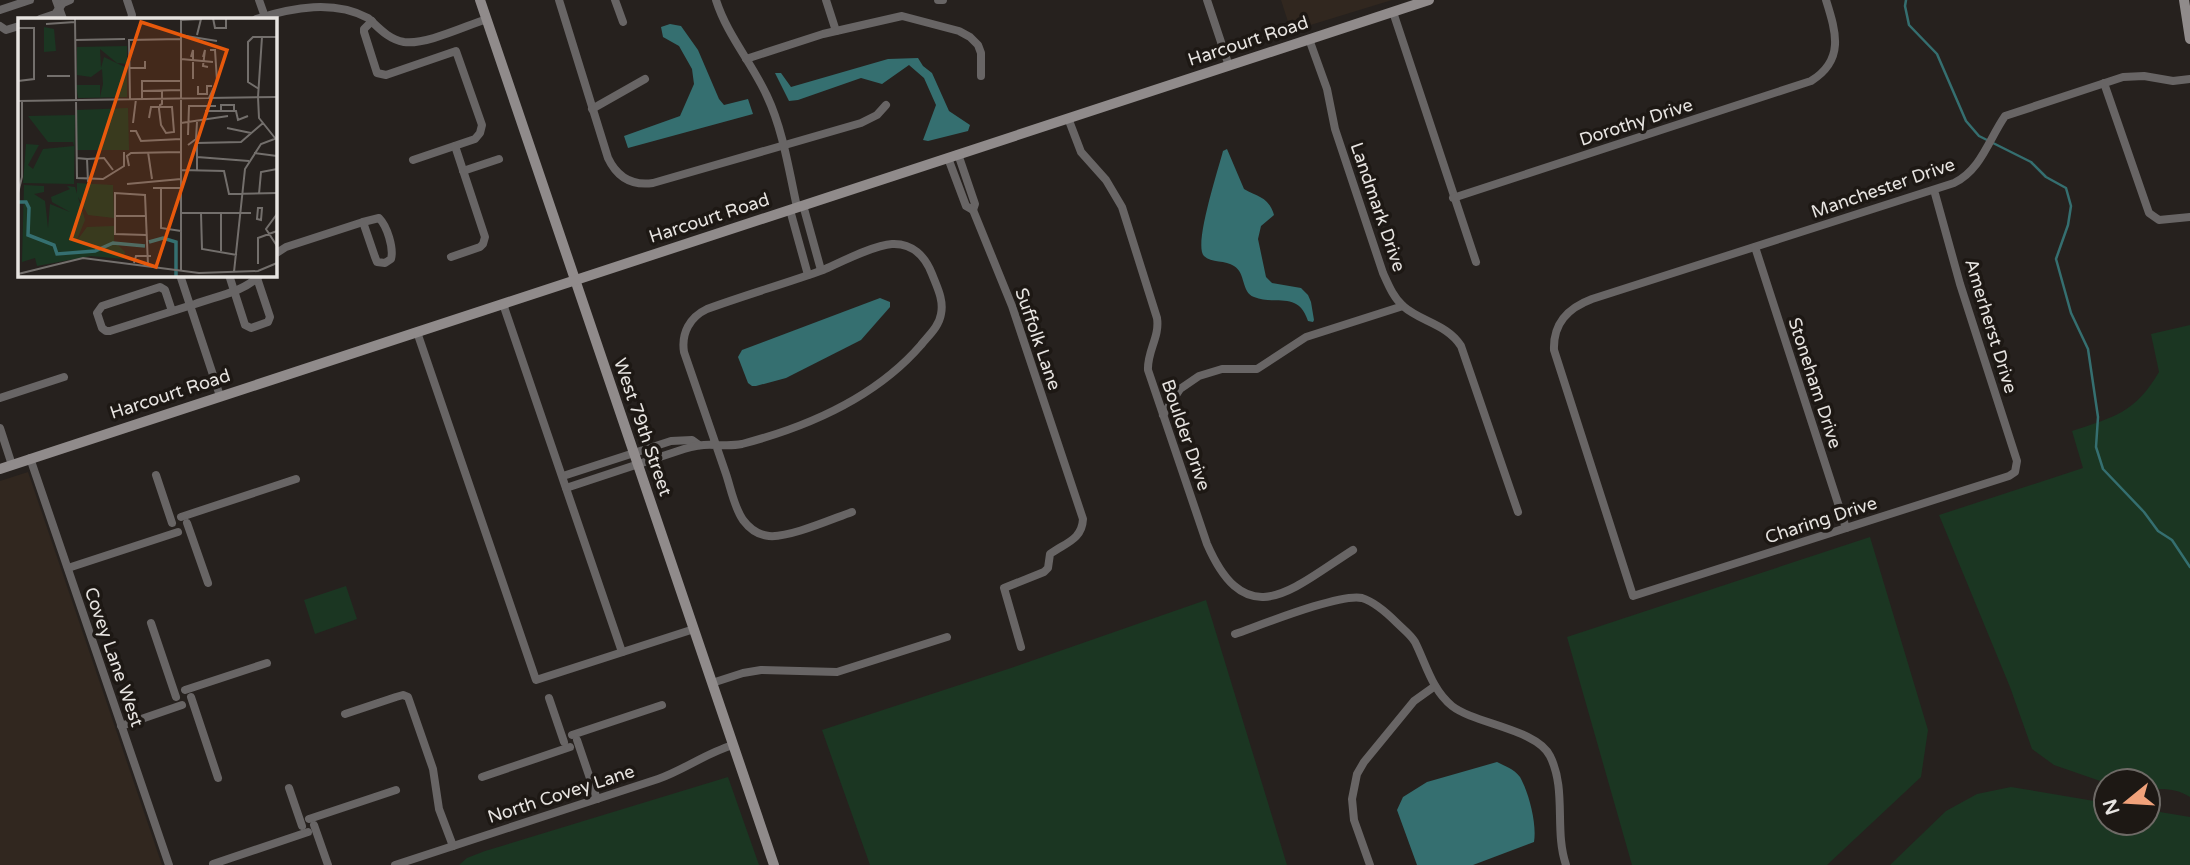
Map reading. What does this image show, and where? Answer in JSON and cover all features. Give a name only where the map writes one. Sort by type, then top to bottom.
[{"type":"street","points":[[0,10],[30,0]]},
{"type":"street","points":[[41,18],[70,0]]},
{"type":"street","points":[[127,0],[131,18]]},
{"type":"street","points":[[259,0],[261,18],[315,1],[348,2],[388,36],[400,41],[414,42],[487,19]]},
{"type":"street","name":"West 79th Street","points":[[480,0],[774,865]]},
{"type":"street","points":[[559,0],[613,168],[625,179],[637,183],[653,183],[865,121],[881,113],[886,105]]},
{"type":"street","points":[[615,0],[623,22]]},
{"type":"street","points":[[716,0],[722,17],[767,96],[797,207],[808,275]]},
{"type":"street","points":[[826,0],[836,31]]},
{"type":"street","points":[[1207,0],[1229,66]]},
{"type":"street","name":"Harcourt Road","points":[[4,465],[1429,0]]},
{"type":"street","name":"Dorothy Drive","points":[[1453,198],[1816,78],[1832,59],[1836,40],[1825,0]]},
{"type":"street","points":[[2183,0],[2190,39]]},
{"type":"street","points":[[1393,12],[1476,262]]},
{"type":"street","points":[[746,60],[836,31],[902,16],[959,31],[970,37],[978,45],[982,64],[981,76]]},
{"type":"street","points":[[372,21],[364,29],[364,33],[380,74],[386,75],[456,51],[482,129],[475,139],[413,160]]},
{"type":"street","points":[[0,26],[6,30],[18,26]]},
{"type":"street","name":"Landmark Drive","points":[[1309,39],[1327,89],[1335,129],[1382,273],[1403,306],[1449,332],[1461,346],[1518,512]]},
{"type":"street","name":"Manchester Drive","points":[[1633,596],[1554,350],[1557,326],[1563,318],[1586,301],[1965,178],[1987,150],[2005,116],[2104,83],[2134,76],[2173,81],[2190,79]]},
{"type":"street","points":[[592,108],[645,79]]},
{"type":"street","points":[[2104,83],[2149,213],[2164,220],[2190,217]]},
{"type":"street","name":"Boulder Drive","points":[[1068,118],[1080,149],[1110,186],[1126,215],[1157,318],[1158,332],[1147,367],[1213,558],[1231,584],[1251,597],[1266,597],[1295,587],[1353,550]]},
{"type":"street","points":[[451,257],[480,247],[485,241],[455,146]]},
{"type":"street","name":"Suffolk Lane","points":[[953,156],[966,206],[973,209],[1012,306],[1082,516],[1083,526],[1078,536],[1050,554],[1048,568],[1044,572],[1004,588],[1021,647]]},
{"type":"street","points":[[463,171],[499,159]]},
{"type":"street","name":"Amerherst Drive","points":[[1934,190],[1960,284],[2017,461],[2016,470]]},
{"type":"street","points":[[797,207],[821,270]]},
{"type":"street","points":[[276,253],[286,247],[375,218],[383,222],[393,253],[388,262],[380,263],[374,257],[363,222]]},
{"type":"street","points":[[566,488],[684,449],[699,445],[715,444],[740,444],[816,418],[866,392],[892,374],[912,355],[940,319],[941,299],[930,268],[915,250],[904,245],[880,247],[707,309],[696,315],[684,339],[684,352],[715,444],[739,513],[747,525],[766,536],[780,536],[852,512]]},
{"type":"street","name":"Stoneham Drive","points":[[1755,247],[1846,528]]},
{"type":"street","points":[[180,276],[220,396]]},
{"type":"street","points":[[172,311],[165,290],[159,287],[102,306],[97,313],[102,328],[108,331],[172,311],[233,291],[258,276],[270,317],[268,322],[252,328],[247,327],[233,291],[229,276]]},
{"type":"street","points":[[503,304],[622,652]]},
{"type":"street","points":[[1163,415],[1180,389],[1199,376],[1222,369],[1257,369],[1306,337],[1403,306]]},
{"type":"street","points":[[417,332],[536,680],[694,629]]},
{"type":"street","points":[[0,398],[64,377]]},
{"type":"street","points":[[0,429],[4,465]]},
{"type":"street","points":[[563,476],[681,439],[692,440],[699,445]]},
{"type":"street","name":"Covey Lane West","points":[[30,458],[169,865]]},
{"type":"street","name":"Charing Drive","points":[[1633,596],[2009,476],[2016,470]]},
{"type":"street","points":[[156,475],[174,529],[178,532]]},
{"type":"street","points":[[172,523],[175,518],[184,520],[296,479]]},
{"type":"street","points":[[68,568],[185,530],[184,520]]},
{"type":"street","points":[[184,520],[208,583]]},
{"type":"street","points":[[1236,634],[1343,597],[1363,598],[1386,612],[1413,639],[1435,686],[1453,707],[1535,741],[1548,752],[1560,790],[1562,852],[1566,865]]},
{"type":"street","points":[[151,623],[177,701],[182,705]]},
{"type":"street","points":[[712,683],[761,670],[837,672],[947,637]]},
{"type":"street","points":[[176,697],[180,691],[188,694],[267,663]]},
{"type":"street","points":[[1370,865],[1354,820],[1352,799],[1357,774],[1413,701],[1435,686]]},
{"type":"street","points":[[121,726],[188,703],[188,694]]},
{"type":"street","points":[[188,694],[218,778]]},
{"type":"street","points":[[345,714],[403,695],[411,700],[433,769],[439,809],[453,846]]},
{"type":"street","points":[[549,698],[567,745]]},
{"type":"street","points":[[567,745],[566,736],[575,737],[662,705]]},
{"type":"street","points":[[575,737],[597,799]]},
{"type":"street","name":"North Covey Lane","points":[[395,865],[665,777],[705,754],[733,744]]},
{"type":"street","points":[[482,777],[567,745]]},
{"type":"street","points":[[289,788],[328,865]]},
{"type":"street","points":[[213,864],[396,790]]},
{"type":"shaded area","points":[[1281,0],[1392,0],[1291,31]]},
{"type":"shaded area","points":[[28,472],[162,865],[0,865],[0,481]]},
{"type":"green space","points":[[2190,325],[2190,797],[2180,792],[2162,789],[2162,767],[2092,767],[2092,778],[2054,765],[2032,749],[2010,687],[1939,515],[2083,468],[2072,431],[2122,412],[2150,386],[2159,372],[2151,334]]},
{"type":"green space","points":[[1870,537],[1928,730],[1921,777],[1827,865],[1632,865],[1567,637]]},
{"type":"green space","points":[[346,586],[357,619],[315,634],[304,600]]},
{"type":"green space","points":[[1206,600],[1287,865],[870,865],[822,730]]},
{"type":"green space","points":[[728,777],[759,865],[459,865],[467,858],[485,851]]},
{"type":"green space","points":[[2011,787],[2092,801],[2092,837],[2162,837],[2162,812],[2190,817],[2190,865],[1890,865],[1946,811],[1977,794]]},
{"type":"water","points":[[670,24],[681,26],[698,50],[724,105],[748,99],[753,114],[628,148],[624,136],[680,116],[694,84],[692,69],[679,46],[663,37],[661,27]]},
{"type":"water","points":[[918,58],[932,73],[949,111],[970,125],[968,131],[923,140],[936,105],[924,78],[909,65],[882,84],[861,78],[789,101],[775,73],[781,73],[791,87],[888,59]]},
{"type":"water","points":[[1227,149],[1244,189],[1266,201],[1274,215],[1261,226],[1258,239],[1266,277],[1272,283],[1301,288],[1311,302],[1313,322],[1308,321],[1304,311],[1292,302],[1250,295],[1238,269],[1231,264],[1204,256],[1201,249],[1204,223],[1223,151]]},
{"type":"water","points":[[880,298],[890,302],[890,307],[861,340],[786,378],[756,386],[748,383],[738,357],[742,350]]},
{"type":"water","points":[[1497,762],[1520,777],[1533,818],[1534,842],[1473,865],[1417,865],[1397,810],[1403,797],[1427,782]]},
{"type":"waterway","points":[[1906,0],[1909,25],[1937,54],[1966,121],[1979,136],[2031,162],[2046,177],[2066,188],[2071,206],[2068,225],[2056,259],[2071,313],[2088,349],[2098,417],[2096,447],[2103,469],[2144,512],[2158,531],[2172,540],[2190,567]]}]
